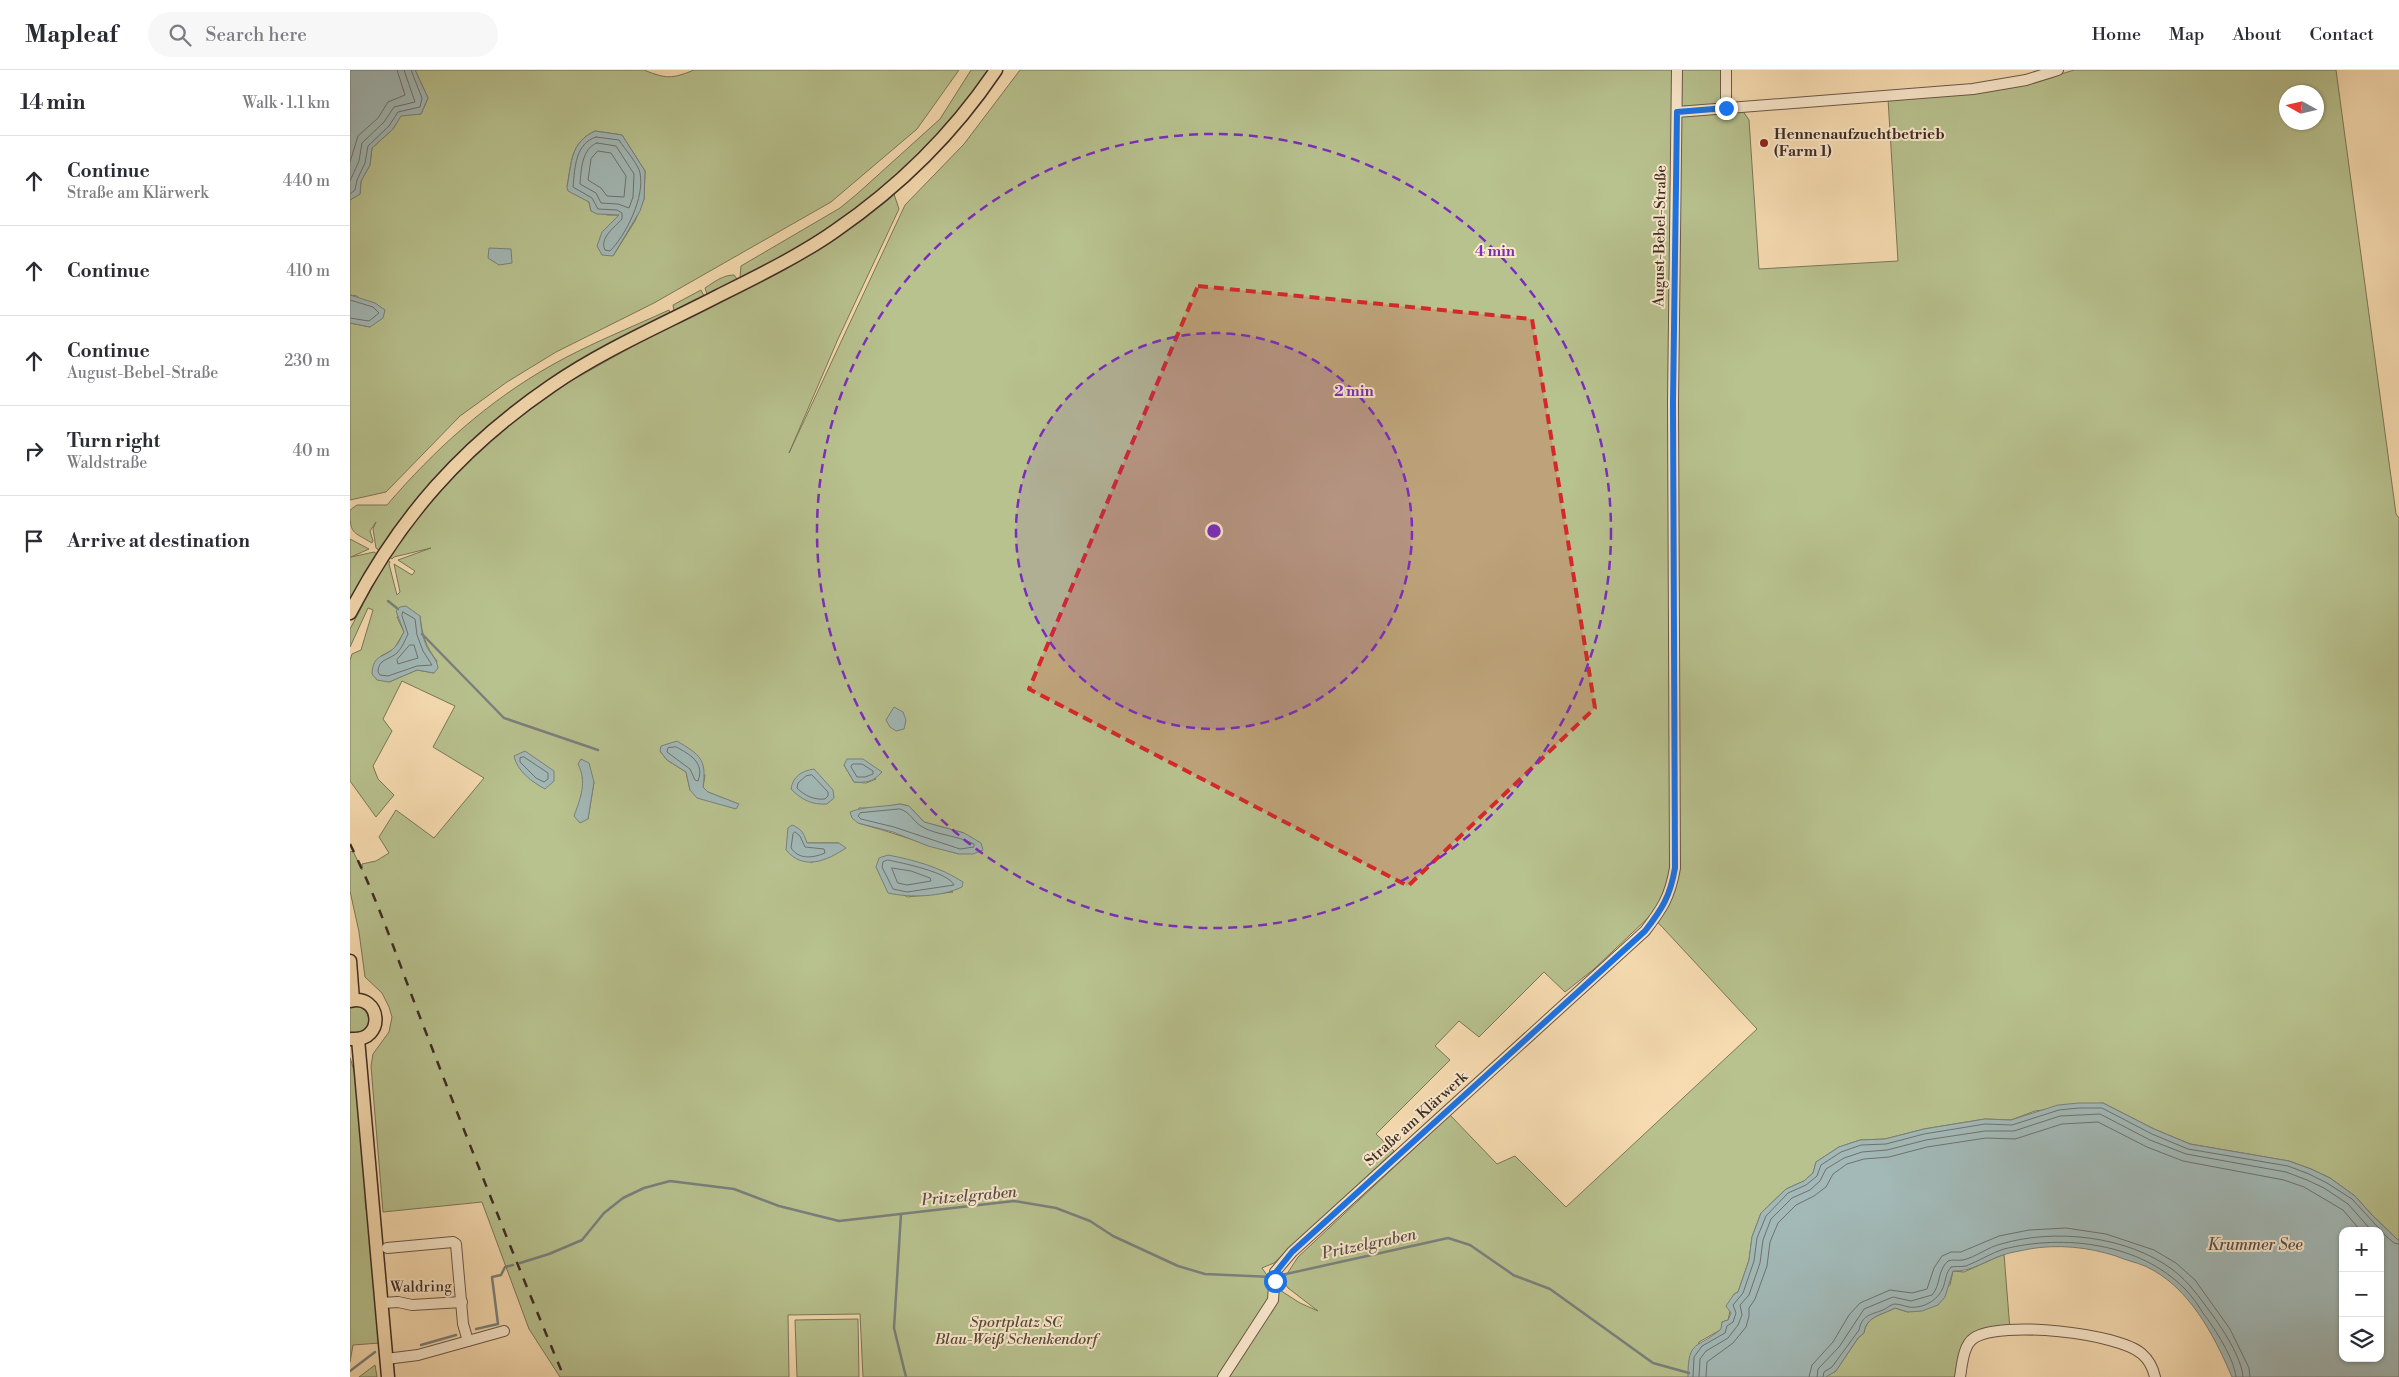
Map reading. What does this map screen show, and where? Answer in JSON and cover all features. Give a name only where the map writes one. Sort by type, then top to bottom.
[{"type":"main road","points":[[350,614],[371,573],[406,521],[439,481],[471,448],[502,421],[552,385],[615,348],[718,296],[834,232],[889,191],[941,141],[974,103],[996,70]]},
{"type":"main road","points":[[350,961],[352,1000],[359,1000],[370,1006],[376,1017],[376,1023],[370,1034],[354,1039],[375,1226],[388,1377]]},
{"type":"street","name":"August-Bebel-Straße","points":[[1664,906],[1672,890],[1675,868],[1673,402],[1677,70]]},
{"type":"street","points":[[1726,70],[1726,108]]},
{"type":"street","points":[[1677,112],[1973,90],[2026,80],[2058,70]]},
{"type":"street","name":"Straße am Klärwerk","points":[[1223,1377],[1273,1300],[1275,1277],[1292,1252],[1645,931],[1664,906]]},
{"type":"street","name":"Waldring","points":[[388,1248],[453,1242],[456,1244],[463,1324],[468,1341]]},
{"type":"street","name":"Waldring","points":[[382,1303],[398,1302],[412,1305],[462,1302]]},
{"type":"street","points":[[1960,1377],[1969,1342],[1974,1338],[1984,1334],[2028,1329],[2072,1333],[2133,1348],[2143,1354],[2151,1364],[2155,1377]]},
{"type":"street","points":[[386,1358],[418,1356],[504,1331]]},
{"type":"highlighted area","points":[[1198,286],[1532,319],[1595,708],[1408,886],[1029,689]]},
{"type":"green space","points":[[415,70],[644,70],[669,77],[694,70],[959,70],[917,129],[831,202],[654,303],[556,352],[507,382],[460,416],[386,492],[350,500],[350,323],[370,327],[357,296],[350,295],[350,200],[360,194],[361,181],[370,165],[372,148],[393,129],[401,115],[421,114],[428,98]],"holes":[[[595,131],[622,135],[645,171],[644,199],[635,221],[613,256],[602,232],[620,215],[608,215],[591,211],[589,202],[567,186],[571,161],[576,147],[581,141]]]},
{"type":"green space","points":[[971,70],[991,70],[971,98],[911,164],[842,220],[791,252],[610,345],[459,453],[430,483],[380,551],[376,548],[373,529],[376,522],[370,531],[372,543],[354,531],[351,524],[350,510],[357,505],[387,505],[424,465],[463,428],[528,379],[595,343],[669,310],[670,313],[674,311],[673,305],[701,290],[704,296],[707,294],[705,288],[719,279],[734,275],[737,279],[740,278],[741,266],[840,208],[940,119]]},
{"type":"green space","name":"Sportplatz SC Blau-Weiß Schenkendorf","points":[[1020,70],[1724,70],[1723,105],[1738,104],[1749,120],[1759,269],[1898,261],[1888,99],[1959,95],[2026,85],[2074,70],[2336,70],[2396,514],[2399,518],[2399,1241],[2355,1196],[2330,1178],[2311,1169],[2289,1161],[2190,1144],[2154,1129],[2103,1103],[2035,1111],[2011,1120],[1985,1119],[1924,1129],[1885,1139],[1860,1140],[1839,1147],[1816,1162],[1813,1173],[1804,1181],[1786,1189],[1761,1213],[1752,1237],[1749,1260],[1738,1292],[1734,1294],[1728,1320],[1722,1322],[1722,1329],[1699,1342],[1688,1377],[863,1377],[860,1314],[788,1315],[789,1377],[560,1377],[529,1329],[482,1202],[383,1212],[371,1066],[373,1054],[389,1032],[392,1017],[382,993],[365,977],[359,932],[350,891],[350,852],[353,851],[362,870],[362,864],[376,861],[389,853],[379,837],[396,810],[434,838],[484,778],[433,747],[455,706],[402,681],[383,719],[392,731],[373,766],[378,779],[394,795],[376,817],[350,781],[350,660],[352,654],[361,650],[373,610],[368,608],[350,647],[350,629],[387,559],[390,562],[397,595],[400,592],[394,564],[412,575],[415,571],[398,560],[431,548],[392,559],[389,557],[408,530],[448,482],[517,419],[569,382],[862,218],[894,194],[899,209],[838,339],[789,453],[905,205],[964,144]],"holes":[[[420,616],[425,640],[437,661],[434,673],[417,670],[389,682],[381,656],[394,649],[404,632],[397,617]],[[660,751],[705,775],[703,787],[708,792],[738,804],[690,790],[686,772],[667,760]],[[844,765],[876,779],[866,783],[854,782]],[[582,773],[594,782],[588,819],[581,796],[584,785]],[[900,804],[909,806],[924,822],[964,833],[959,854],[858,823],[859,808],[879,808]],[[807,843],[839,843],[811,863]],[[876,867],[953,892],[907,897],[882,877]],[[1651,915],[1757,1029],[1566,1207],[1515,1156],[1497,1164],[1450,1115],[1298,1257],[1283,1280],[1288,1288],[1318,1311],[1300,1303],[1275,1287],[1262,1268],[1274,1263],[1394,1151],[1376,1134],[1450,1060],[1435,1046],[1459,1021],[1479,1037],[1544,972],[1565,992],[1594,969]]]},
{"type":"green space","points":[[350,539],[369,549],[351,557],[374,552],[377,554],[350,601]]},
{"type":"green space","points":[[356,1005],[367,1013],[369,1018],[367,1028],[357,1033],[350,1032],[350,1006]]},
{"type":"green space","points":[[350,1058],[357,1084],[361,1116],[366,1177],[365,1203],[369,1219],[380,1343],[353,1345],[350,1362]]},
{"type":"green space","points":[[2004,1254],[2010,1330],[1974,1338],[1960,1377],[1826,1377],[1830,1373],[1835,1372],[1858,1338],[1864,1333],[1865,1327],[1871,1319],[1895,1308],[1908,1312],[1950,1285],[1953,1271],[1964,1272]]},
{"type":"green space","points":[[858,1319],[859,1377],[797,1377],[795,1320]]},
{"type":"green space","points":[[375,1365],[377,1377],[359,1377]]},
{"type":"water","points":[[350,70],[415,70],[428,98],[421,114],[401,116],[393,129],[372,148],[370,165],[361,181],[360,194],[350,200]]},
{"type":"water","points":[[595,131],[622,135],[645,171],[644,199],[640,211],[613,256],[602,255],[597,246],[602,232],[619,215],[597,214],[591,211],[589,202],[568,191],[567,187],[571,161],[576,147]]},
{"type":"water","points":[[489,248],[511,249],[512,263],[499,265],[488,258]]},
{"type":"water","points":[[350,295],[375,303],[385,310],[383,318],[370,327],[350,323]]},
{"type":"water","points":[[406,606],[420,616],[424,639],[438,668],[434,673],[417,670],[389,682],[377,680],[372,674],[374,663],[377,659],[391,651],[399,642],[404,632],[396,611],[400,607]]},
{"type":"water","points":[[894,707],[903,712],[906,720],[904,729],[896,731],[890,727],[886,720]]},
{"type":"water","points":[[677,741],[696,754],[703,764],[703,787],[708,792],[739,804],[736,809],[697,798],[690,790],[686,772],[667,760],[660,751],[661,746]]},
{"type":"water","points":[[525,751],[554,771],[554,781],[545,789],[530,779],[518,766],[514,756]]},
{"type":"water","points":[[581,759],[589,763],[594,782],[588,819],[580,823],[574,816],[583,783],[578,764]]},
{"type":"water","points":[[847,759],[863,759],[882,772],[876,778],[869,781],[854,782],[844,765]]},
{"type":"water","points":[[814,769],[833,790],[834,798],[827,804],[817,804],[808,801],[791,789],[796,777]]},
{"type":"water","points":[[900,804],[909,806],[924,822],[964,833],[981,843],[983,850],[973,854],[959,854],[928,846],[893,832],[858,823],[852,818],[850,812]]},
{"type":"water","points":[[792,825],[802,832],[807,843],[839,843],[846,848],[823,860],[808,862],[800,860],[786,850],[788,828]]},
{"type":"water","points":[[888,855],[936,868],[963,882],[962,887],[945,893],[926,896],[906,896],[888,893],[876,867],[879,858]]},
{"type":"water","name":"Krummer See","points":[[2103,1103],[2154,1129],[2190,1144],[2289,1161],[2330,1178],[2355,1196],[2399,1241],[2399,1377],[2232,1377],[2217,1345],[2198,1313],[2175,1286],[2161,1275],[2145,1266],[2105,1253],[2084,1249],[2040,1247],[2013,1252],[1966,1270],[1953,1271],[1945,1297],[1938,1305],[1922,1311],[1908,1312],[1895,1308],[1871,1319],[1865,1327],[1864,1333],[1858,1338],[1836,1371],[1826,1377],[1688,1377],[1688,1365],[1692,1350],[1721,1329],[1722,1322],[1728,1320],[1731,1313],[1726,1306],[1734,1294],[1738,1292],[1749,1260],[1752,1237],[1761,1213],[1786,1189],[1804,1181],[1813,1173],[1816,1162],[1839,1147],[1860,1140],[1885,1139],[1924,1129],[1985,1119],[2011,1120],[2058,1105]]},
{"type":"waterway","points":[[388,601],[398,609]]},
{"type":"waterway","points":[[422,634],[504,718],[598,750]]},
{"type":"waterway","name":"Pritzelgraben","points":[[520,1263],[549,1254],[582,1240],[604,1213],[623,1198],[644,1188],[670,1181],[734,1189],[779,1206],[839,1221],[1014,1201],[1056,1208],[1090,1221],[1113,1236],[1178,1266],[1205,1274],[1272,1277]]},
{"type":"waterway","points":[[901,1214],[894,1328],[906,1377]]},
{"type":"waterway","name":"Pritzelgraben","points":[[1277,1276],[1448,1238],[1470,1245],[1512,1274]]},
{"type":"waterway","name":"Pritzelgraben","points":[[476,1329],[498,1324],[492,1277],[501,1275],[505,1267],[513,1265]]},
{"type":"waterway","name":"Pritzelgraben","points":[[1513,1275],[1550,1289],[1653,1363],[1689,1373]]},
{"type":"waterway","name":"Pritzelgraben","points":[[421,1345],[456,1335]]},
{"type":"waterway","name":"Pritzelgraben","points":[[350,1371],[375,1352]]},
{"type":"railway","points":[[350,844],[380,913],[476,1160],[564,1377]]},
{"type":"place","name":"Hennenaufzuchtbetrieb (Farm 1)","points":[[1764,143]]},
{"type":"route","points":[[1275,1281],[1276,1272],[1292,1252],[1645,931],[1664,906],[1672,890],[1675,868],[1673,402],[1677,112],[1726,108]]}]
